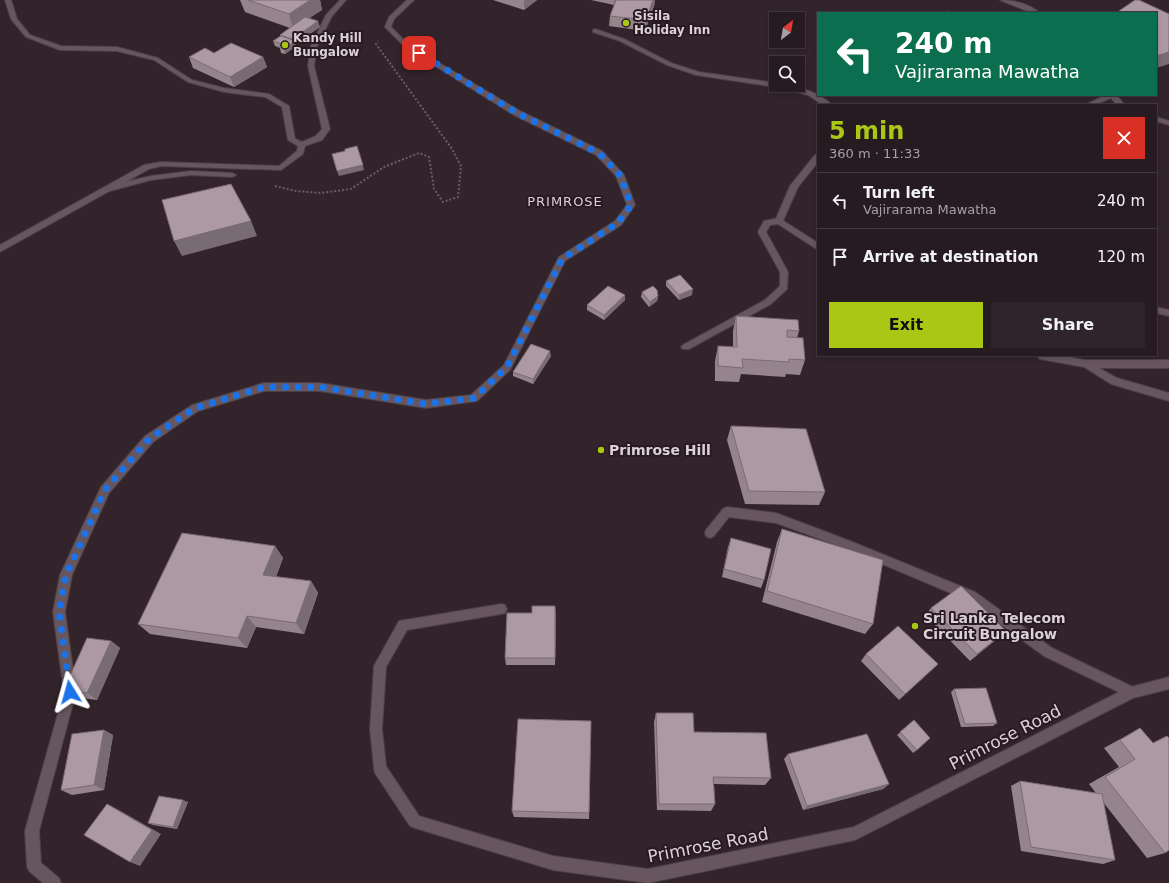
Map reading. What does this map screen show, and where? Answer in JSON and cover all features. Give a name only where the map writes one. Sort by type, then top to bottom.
[{"type":"street","points":[[8,0],[14,19],[28,36],[60,48],[117,49],[156,59],[190,81],[224,90],[266,95],[285,106],[292,140],[302,145],[319,138],[326,129],[311,66],[314,46],[329,15],[342,0]]},
{"type":"street","points":[[54,883],[34,866],[32,831],[70,692],[59,612],[66,575],[105,490],[149,439],[195,408],[264,387],[320,387],[426,404],[474,398],[507,367],[562,259],[618,223],[631,205],[620,175],[599,153],[517,113],[406,46],[388,27],[391,18],[411,0]]},
{"type":"street","points":[[1003,0],[1020,5],[1035,12]]},
{"type":"street","points":[[595,31],[622,40],[669,64],[691,72],[783,86],[810,94],[826,104]]},
{"type":"street","points":[[1091,104],[1110,96]]},
{"type":"street","points":[[1113,96],[1120,104]]},
{"type":"street","points":[[1157,119],[1169,123]]},
{"type":"street","points":[[0,249],[147,167],[161,164],[281,168],[300,152],[302,145]]},
{"type":"street","points":[[779,221],[794,186],[817,158]]},
{"type":"street","points":[[110,188],[151,178],[191,173],[232,175]]},
{"type":"street","points":[[686,347],[768,302],[784,287],[784,272],[762,232],[767,223],[779,221],[817,246]]},
{"type":"street","points":[[1157,310],[1169,312]]},
{"type":"street","points":[[1045,356],[1085,364],[1169,364]]},
{"type":"street","points":[[1085,364],[1114,381],[1169,397]]},
{"type":"street","points":[[710,533],[727,512],[776,518],[846,544],[971,596],[1048,652],[1131,692]]},
{"type":"street","name":"Primrose Road","points":[[501,609],[403,625],[380,666],[376,730],[380,768],[415,821],[553,863],[648,876],[855,833],[1131,692],[1169,683]]},
{"type":"path","points":[[275,185],[296,191],[320,193],[351,189],[384,167],[419,154],[429,157],[434,189],[443,202],[458,197],[461,166],[452,149],[376,44],[388,27]]},
{"type":"building","points":[[248,0],[310,0],[289,14]]},
{"type":"building","points":[[616,0],[653,0],[646,20],[610,16]]},
{"type":"building","points":[[1135,0],[1139,0],[1169,14],[1169,52],[1157,56],[1157,12],[1117,12]]},
{"type":"building","points":[[305,17],[318,21],[293,39],[280,35]]},
{"type":"building","points":[[281,36],[295,41],[284,49],[279,47],[283,44],[273,41]]},
{"type":"building","points":[[231,43],[263,57],[230,77],[189,57],[205,48],[214,53]]},
{"type":"building","points":[[357,146],[363,165],[337,171],[332,154]]},
{"type":"building","points":[[231,184],[251,221],[174,241],[162,200]]},
{"type":"building","points":[[680,275],[693,289],[679,295],[666,281]]},
{"type":"building","points":[[608,286],[625,295],[604,315],[587,305]]},
{"type":"building","points":[[653,286],[657,290],[658,296],[650,302],[642,292]]},
{"type":"building","points":[[736,316],[798,320],[799,331],[787,330],[787,337],[803,338],[805,360],[789,359],[789,362],[742,359],[743,368],[718,366],[718,346],[737,347]]},
{"type":"building","points":[[531,344],[550,351],[533,379],[513,372]]},
{"type":"building","points":[[731,426],[806,429],[825,492],[749,491]]},
{"type":"building","points":[[782,529],[883,560],[873,624],[767,591]]},
{"type":"building","points":[[182,533],[275,546],[263,575],[311,581],[296,623],[247,616],[238,638],[138,624]]},
{"type":"building","points":[[731,538],[771,549],[764,580],[724,569]]},
{"type":"building","points":[[961,586],[1006,631],[977,654],[931,608]]},
{"type":"building","points":[[532,606],[555,606],[555,658],[505,658],[507,613],[532,613]]},
{"type":"building","points":[[898,626],[938,664],[905,694],[866,654]]},
{"type":"building","points":[[87,638],[111,641],[87,693],[63,691]]},
{"type":"building","points":[[986,688],[997,723],[965,724],[954,689]]},
{"type":"building","points":[[656,713],[693,713],[694,732],[766,733],[771,778],[713,777],[715,804],[659,804]]},
{"type":"building","points":[[518,719],[591,721],[589,813],[512,811]]},
{"type":"building","points":[[914,720],[930,738],[917,750],[900,732]]},
{"type":"building","points":[[1140,728],[1153,743],[1167,736],[1169,738],[1169,850],[1165,853],[1105,777],[1135,759],[1120,740]]},
{"type":"building","points":[[104,730],[94,785],[61,790],[72,734]]},
{"type":"building","points":[[867,734],[889,784],[807,806],[788,754]]},
{"type":"building","points":[[1020,781],[1102,794],[1115,860],[1031,847]]},
{"type":"building","points":[[159,796],[183,800],[173,827],[148,823]]},
{"type":"building","points":[[107,804],[152,830],[130,862],[84,835]]},
{"type":"place","name":"Sisila Holiday Inn","points":[[626,23]]},
{"type":"place","name":"Kandy Hill Bungalow","points":[[285,45]]},
{"type":"place","name":"Primrose Hill","points":[[601,450]]},
{"type":"place","name":"Sri Lanka Telecom Circuit Bungalow","points":[[915,626]]},
{"type":"district","name":"PRIMROSE","points":[[565,201]]},
{"type":"route","points":[[70,692],[59,612],[66,575],[105,490],[149,439],[195,408],[264,387],[320,387],[426,404],[474,398],[507,367],[562,259],[618,223],[631,205],[620,175],[599,153],[517,113],[419,53]]}]
